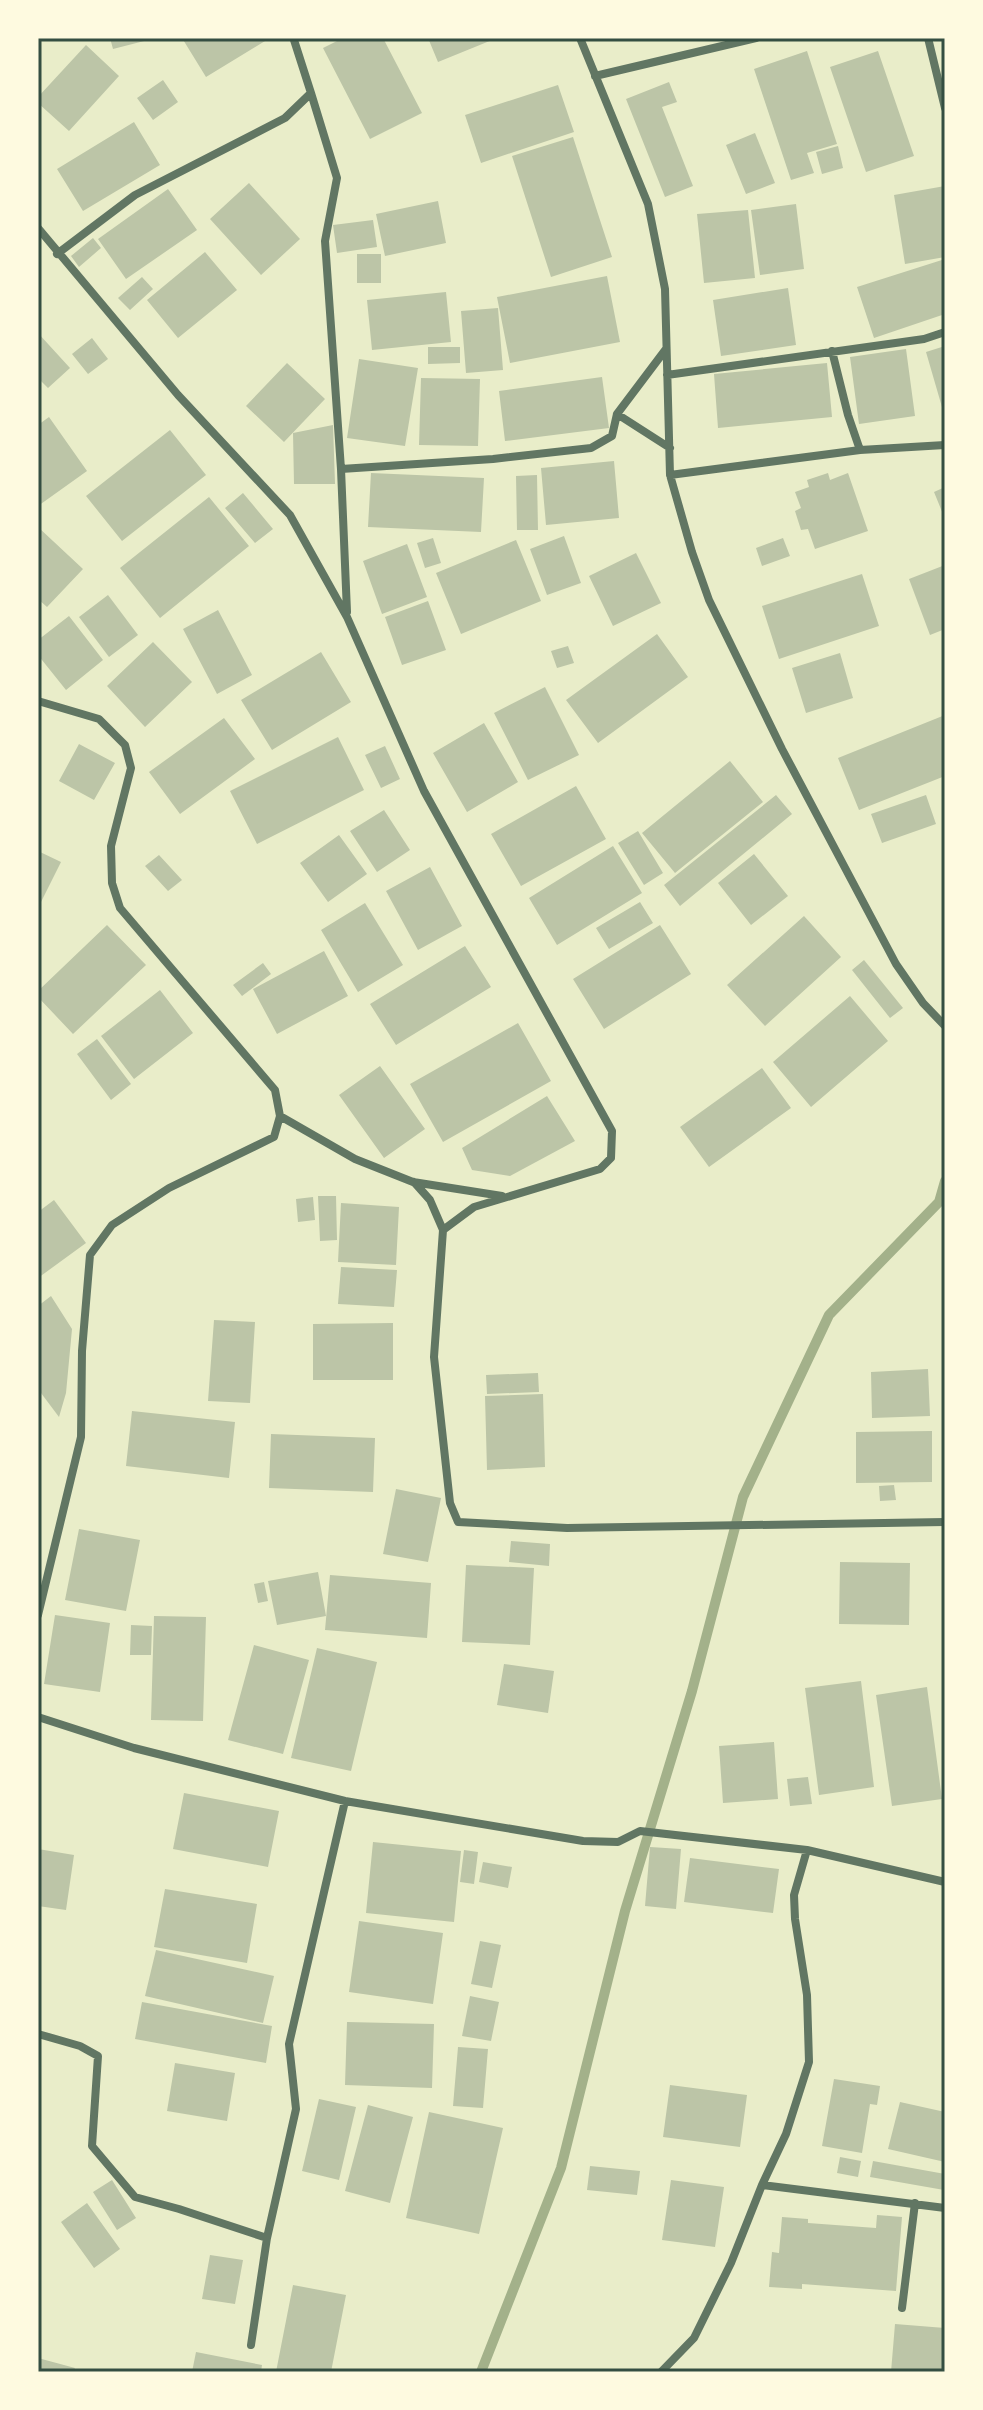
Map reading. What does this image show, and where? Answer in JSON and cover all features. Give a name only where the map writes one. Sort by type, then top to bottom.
[{"type":"street","points":[[297,38],[294,40],[337,178],[325,241],[341,469],[347,617]]},
{"type":"street","points":[[580,38],[648,204],[665,289],[670,475],[709,600],[782,749],[896,964],[923,1003],[945,1026]]},
{"type":"street","points":[[595,76],[756,38]]},
{"type":"street","points":[[928,38],[945,108]]},
{"type":"street","points":[[57,254],[135,195],[285,118],[311,93]]},
{"type":"street","points":[[38,228],[178,395],[290,515],[347,617],[424,791],[612,1131],[611,1158],[600,1169],[474,1207],[443,1230]]},
{"type":"street","points":[[667,375],[924,339],[945,332]]},
{"type":"street","points":[[341,469],[493,459],[591,448],[612,436],[617,414],[666,348]]},
{"type":"street","points":[[832,351],[860,450]]},
{"type":"street","points":[[617,414],[670,448]]},
{"type":"street","points":[[670,475],[860,450],[945,445]]},
{"type":"street","points":[[38,701],[99,719],[125,745],[131,768],[111,846],[112,883],[120,908],[275,1090],[280,1116],[274,1137],[169,1188],[112,1225],[90,1255],[82,1351],[81,1437],[38,1615]]},
{"type":"street","points":[[280,1116],[355,1159],[413,1182],[507,1196]]},
{"type":"street","points":[[413,1182],[430,1200],[443,1230],[434,1357],[450,1503],[458,1522],[567,1528],[945,1522]]},
{"type":"street","points":[[38,1717],[134,1748],[345,1801],[583,1841],[618,1842],[640,1831],[807,1850],[945,1882]]},
{"type":"street","points":[[251,2345],[267,2238],[296,2109],[289,2044],[345,1801]]},
{"type":"street","points":[[661,2372],[694,2338],[731,2263],[786,2134],[809,2062],[807,1995],[794,1907],[794,1895],[807,1850]]},
{"type":"street","points":[[38,2034],[80,2046],[98,2056],[92,2146],[135,2197],[267,2238]]},
{"type":"street","points":[[762,2185],[945,2208]]},
{"type":"street","points":[[902,2308],[915,2203]]},
{"type":"building","points":[[110,38],[152,38],[152,39],[113,49]]},
{"type":"building","points":[[182,38],[270,38],[206,77]]},
{"type":"building","points":[[343,38],[383,38],[422,113],[370,139],[323,48]]},
{"type":"building","points":[[428,38],[497,38],[438,62]]},
{"type":"building","points":[[86,45],[119,76],[69,131],[38,103],[38,97]]},
{"type":"building","points":[[807,51],[837,144],[807,153],[814,173],[791,180],[754,69]]},
{"type":"building","points":[[878,51],[914,156],[866,172],[830,67]]},
{"type":"building","points":[[163,80],[178,102],[153,120],[137,98]]},
{"type":"building","points":[[669,82],[677,102],[662,107],[693,186],[665,197],[626,99]]},
{"type":"building","points":[[558,85],[574,132],[481,163],[465,115]]},
{"type":"building","points":[[134,122],[160,165],[83,211],[57,169]]},
{"type":"building","points":[[755,133],[775,183],[746,194],[726,145]]},
{"type":"building","points":[[573,137],[612,257],[551,277],[512,156]]},
{"type":"building","points":[[838,146],[843,168],[822,174],[816,152]]},
{"type":"building","points":[[249,183],[300,239],[261,275],[210,219]]},
{"type":"building","points":[[945,186],[945,257],[905,264],[894,195]]},
{"type":"building","points":[[168,189],[197,230],[126,279],[98,239]]},
{"type":"building","points":[[438,201],[446,243],[385,256],[376,214]]},
{"type":"building","points":[[796,204],[804,269],[760,275],[751,210]]},
{"type":"building","points":[[748,210],[755,278],[704,283],[697,214]]},
{"type":"building","points":[[373,220],[377,247],[337,253],[333,225]]},
{"type":"building","points":[[93,238],[101,248],[79,267],[71,256]]},
{"type":"building","points":[[205,252],[237,290],[178,338],[147,300]]},
{"type":"building","points":[[357,254],[381,254],[381,283],[357,283]]},
{"type":"building","points":[[945,259],[945,314],[874,338],[857,287]]},
{"type":"building","points":[[607,276],[620,342],[510,363],[497,297]]},
{"type":"building","points":[[142,277],[153,289],[130,310],[118,298]]},
{"type":"building","points":[[788,288],[796,345],[721,356],[713,300]]},
{"type":"building","points":[[446,292],[451,342],[372,350],[367,300]]},
{"type":"building","points":[[498,308],[503,370],[466,373],[461,311]]},
{"type":"building","points":[[38,333],[70,368],[48,388],[38,378]]},
{"type":"building","points":[[92,338],[108,359],[88,374],[72,354]]},
{"type":"building","points":[[945,346],[945,413],[944,414],[926,352]]},
{"type":"building","points":[[428,347],[460,347],[460,363],[428,364]]},
{"type":"building","points":[[906,349],[915,416],[859,424],[850,357]]},
{"type":"building","points":[[359,359],[418,368],[405,446],[347,438]]},
{"type":"building","points":[[287,363],[325,399],[284,442],[246,406]]},
{"type":"building","points":[[827,363],[832,417],[718,428],[714,374]]},
{"type":"building","points":[[602,377],[609,428],[505,441],[499,391]]},
{"type":"building","points":[[421,378],[480,379],[478,446],[419,445]]},
{"type":"building","points":[[49,417],[87,471],[38,506],[38,425]]},
{"type":"building","points":[[333,425],[335,484],[294,484],[293,433]]},
{"type":"building","points":[[170,430],[206,475],[122,541],[86,496]]},
{"type":"building","points":[[614,461],[619,518],[546,525],[541,468]]},
{"type":"building","points":[[371,473],[484,478],[481,532],[368,527]]},
{"type":"building","points":[[828,473],[830,480],[848,473],[868,531],[815,549],[808,529],[801,530],[795,511],[801,508],[795,492],[809,487],[807,480]]},
{"type":"building","points":[[537,475],[538,530],[517,530],[516,476]]},
{"type":"building","points":[[945,487],[945,519],[934,492]]},
{"type":"building","points":[[243,493],[273,529],[255,543],[225,508]]},
{"type":"building","points":[[209,497],[249,546],[160,618],[120,568]]},
{"type":"building","points":[[38,527],[83,569],[47,607],[38,599]]},
{"type":"building","points":[[564,536],[581,583],[547,595],[530,549]]},
{"type":"building","points":[[433,538],[441,563],[425,568],[417,543]]},
{"type":"building","points":[[783,538],[790,556],[762,566],[756,548]]},
{"type":"building","points":[[516,540],[541,601],[461,634],[436,573]]},
{"type":"building","points":[[407,544],[427,597],[382,614],[363,561]]},
{"type":"building","points":[[636,553],[661,603],[613,626],[589,576]]},
{"type":"building","points":[[945,565],[945,629],[930,635],[909,579]]},
{"type":"building","points":[[862,574],[879,626],[779,659],[762,606]]},
{"type":"building","points":[[108,595],[138,635],[109,657],[79,617]]},
{"type":"building","points":[[428,601],[446,650],[402,665],[385,617]]},
{"type":"building","points":[[218,610],[252,675],[217,694],[183,629]]},
{"type":"building","points":[[69,616],[103,660],[66,690],[38,655],[38,640]]},
{"type":"building","points":[[657,634],[688,677],[598,743],[566,700]]},
{"type":"building","points":[[153,642],[192,682],[145,727],[107,686]]},
{"type":"building","points":[[568,646],[574,663],[557,668],[551,651]]},
{"type":"building","points":[[321,652],[351,702],[272,750],[241,700]]},
{"type":"building","points":[[840,653],[853,698],[806,713],[792,668]]},
{"type":"building","points":[[545,687],[579,755],[528,780],[494,713]]},
{"type":"building","points":[[945,715],[945,776],[859,810],[838,758]]},
{"type":"building","points":[[224,718],[255,759],[180,814],[149,772]]},
{"type":"building","points":[[484,723],[518,782],[467,812],[433,753]]},
{"type":"building","points":[[338,737],[364,790],[257,844],[230,791]]},
{"type":"building","points":[[79,744],[115,763],[94,800],[59,781]]},
{"type":"building","points":[[385,746],[400,779],[381,788],[365,755]]},
{"type":"building","points":[[730,761],[763,802],[675,873],[642,833]]},
{"type":"building","points":[[576,786],[606,839],[521,886],[491,834]]},
{"type":"building","points":[[776,795],[792,814],[680,906],[664,885]]},
{"type":"building","points":[[926,795],[936,824],[882,843],[871,814]]},
{"type":"building","points":[[384,810],[410,850],[377,872],[350,831]]},
{"type":"building","points":[[638,831],[663,873],[644,885],[618,843]]},
{"type":"building","points":[[339,835],[367,874],[328,902],[300,863]]},
{"type":"building","points":[[613,846],[642,893],[557,945],[529,898]]},
{"type":"building","points":[[38,851],[61,862],[38,908]]},
{"type":"building","points":[[754,854],[788,896],[751,925],[718,883]]},
{"type":"building","points":[[159,855],[182,880],[168,891],[145,866]]},
{"type":"building","points":[[430,867],[462,926],[418,950],[386,891]]},
{"type":"building","points":[[640,902],[653,923],[609,949],[596,928]]},
{"type":"building","points":[[365,903],[403,965],[358,992],[321,930]]},
{"type":"building","points":[[804,916],[841,957],[765,1026],[727,985]]},
{"type":"building","points":[[107,925],[146,965],[73,1034],[38,997],[38,991]]},
{"type":"building","points":[[660,925],[691,974],[604,1029],[573,979]]},
{"type":"building","points":[[465,946],[491,987],[396,1045],[370,1004]]},
{"type":"building","points":[[324,951],[348,996],[277,1034],[253,989]]},
{"type":"building","points":[[864,960],[903,1008],[890,1018],[852,970]]},
{"type":"building","points":[[263,963],[271,974],[242,996],[233,985]]},
{"type":"building","points":[[160,990],[193,1033],[134,1079],[101,1036]]},
{"type":"building","points":[[850,996],[888,1041],[811,1107],[773,1062]]},
{"type":"building","points":[[518,1023],[551,1081],[443,1142],[410,1084]]},
{"type":"building","points":[[97,1039],[131,1084],[111,1100],[77,1054]]},
{"type":"building","points":[[380,1066],[425,1129],[384,1158],[339,1095]]},
{"type":"building","points":[[762,1068],[791,1108],[709,1167],[680,1127]]},
{"type":"building","points":[[547,1096],[575,1141],[510,1176],[472,1170],[462,1148]]},
{"type":"building","points":[[318,1196],[336,1196],[337,1240],[320,1241]]},
{"type":"building","points":[[313,1197],[315,1220],[298,1222],[296,1199]]},
{"type":"building","points":[[54,1200],[86,1243],[38,1278],[38,1212]]},
{"type":"building","points":[[341,1203],[399,1207],[396,1265],[338,1262]]},
{"type":"building","points":[[341,1267],[397,1270],[394,1307],[338,1304]]},
{"type":"building","points":[[51,1296],[72,1329],[66,1393],[59,1417],[38,1389],[38,1306]]},
{"type":"building","points":[[214,1320],[255,1322],[250,1403],[208,1401]]},
{"type":"building","points":[[393,1323],[393,1380],[313,1380],[313,1324]]},
{"type":"building","points":[[928,1369],[930,1416],[872,1418],[871,1372]]},
{"type":"building","points":[[538,1373],[539,1392],[487,1394],[486,1375]]},
{"type":"building","points":[[543,1394],[545,1467],[487,1470],[485,1396]]},
{"type":"building","points":[[132,1411],[235,1422],[229,1478],[126,1466]]},
{"type":"building","points":[[932,1431],[932,1482],[856,1483],[856,1432]]},
{"type":"building","points":[[271,1434],[375,1438],[373,1492],[269,1488]]},
{"type":"building","points":[[894,1485],[896,1500],[880,1501],[879,1486]]},
{"type":"building","points":[[396,1489],[441,1498],[428,1562],[383,1554]]},
{"type":"building","points":[[79,1529],[140,1540],[126,1611],[65,1600]]},
{"type":"building","points":[[511,1541],[550,1544],[549,1566],[509,1562]]},
{"type":"building","points":[[840,1562],[910,1563],[909,1625],[839,1624]]},
{"type":"building","points":[[466,1565],[534,1568],[530,1645],[462,1642]]},
{"type":"building","points":[[318,1572],[326,1616],[277,1625],[268,1581]]},
{"type":"building","points":[[330,1575],[431,1583],[427,1638],[325,1630]]},
{"type":"building","points":[[264,1582],[268,1601],[258,1603],[254,1584]]},
{"type":"building","points":[[55,1615],[110,1623],[100,1692],[44,1684]]},
{"type":"building","points":[[154,1616],[206,1617],[203,1721],[151,1720]]},
{"type":"building","points":[[131,1625],[152,1626],[151,1655],[130,1655]]},
{"type":"building","points":[[254,1645],[309,1660],[283,1754],[228,1740]]},
{"type":"building","points":[[317,1648],[377,1662],[351,1771],[291,1758]]},
{"type":"building","points":[[504,1664],[554,1671],[548,1713],[497,1705]]},
{"type":"building","points":[[861,1681],[874,1787],[819,1795],[805,1688]]},
{"type":"building","points":[[927,1687],[942,1799],[892,1806],[876,1695]]},
{"type":"building","points":[[774,1742],[778,1799],[723,1803],[719,1746]]},
{"type":"building","points":[[808,1777],[812,1804],[790,1806],[787,1779]]},
{"type":"building","points":[[184,1793],[279,1811],[268,1867],[173,1849]]},
{"type":"building","points":[[373,1842],[461,1851],[454,1922],[366,1913]]},
{"type":"building","points":[[650,1847],[681,1849],[676,1909],[645,1906]]},
{"type":"building","points":[[38,1849],[74,1855],[66,1910],[38,1906]]},
{"type":"building","points":[[464,1850],[478,1852],[474,1884],[460,1882]]},
{"type":"building","points":[[690,1858],[779,1869],[773,1913],[684,1902]]},
{"type":"building","points":[[483,1862],[512,1867],[508,1888],[479,1882]]},
{"type":"building","points":[[165,1889],[257,1904],[247,1963],[154,1947]]},
{"type":"building","points":[[359,1921],[443,1933],[433,2004],[349,1992]]},
{"type":"building","points":[[480,1941],[501,1945],[492,1988],[471,1984]]},
{"type":"building","points":[[156,1950],[274,1976],[263,2023],[145,1996]]},
{"type":"building","points":[[470,1996],[499,2002],[491,2041],[462,2036]]},
{"type":"building","points":[[142,2002],[272,2026],[266,2063],[135,2039]]},
{"type":"building","points":[[347,2022],[434,2024],[432,2088],[345,2085]]},
{"type":"building","points":[[458,2047],[488,2049],[483,2108],[453,2106]]},
{"type":"building","points":[[175,2063],[235,2073],[227,2121],[167,2111]]},
{"type":"building","points":[[834,2079],[880,2086],[877,2105],[870,2104],[862,2153],[822,2146]]},
{"type":"building","points":[[670,2085],[747,2095],[740,2147],[663,2137]]},
{"type":"building","points":[[319,2099],[356,2107],[339,2180],[302,2171]]},
{"type":"building","points":[[900,2102],[945,2112],[945,2162],[888,2149]]},
{"type":"building","points":[[368,2105],[413,2117],[390,2203],[345,2191]]},
{"type":"building","points":[[429,2112],[503,2128],[479,2234],[406,2218]]},
{"type":"building","points":[[840,2157],[861,2161],[858,2177],[837,2173]]},
{"type":"building","points":[[873,2161],[945,2174],[944,2190],[870,2177]]},
{"type":"building","points":[[590,2166],[640,2171],[637,2195],[587,2190]]},
{"type":"building","points":[[112,2180],[136,2218],[117,2230],[93,2192]]},
{"type":"building","points":[[671,2180],[724,2187],[715,2247],[662,2240]]},
{"type":"building","points":[[87,2203],[120,2249],[94,2268],[61,2222]]},
{"type":"building","points":[[877,2215],[902,2217],[896,2291],[802,2284],[802,2289],[769,2287],[772,2252],[779,2253],[782,2217],[808,2219],[808,2223],[876,2228]]},
{"type":"building","points":[[210,2255],[243,2260],[235,2304],[202,2299]]},
{"type":"building","points":[[293,2285],[346,2295],[331,2372],[276,2372]]},
{"type":"building","points":[[895,2324],[945,2328],[945,2372],[891,2372]]},
{"type":"building","points":[[196,2352],[262,2365],[261,2372],[192,2372]]},
{"type":"building","points":[[38,2358],[75,2368],[73,2372],[38,2372]]},
{"type":"waterway","points":[[481,2372],[561,2168],[625,1911],[692,1691],[743,1497],[829,1315],[939,1202],[945,1181]]}]
